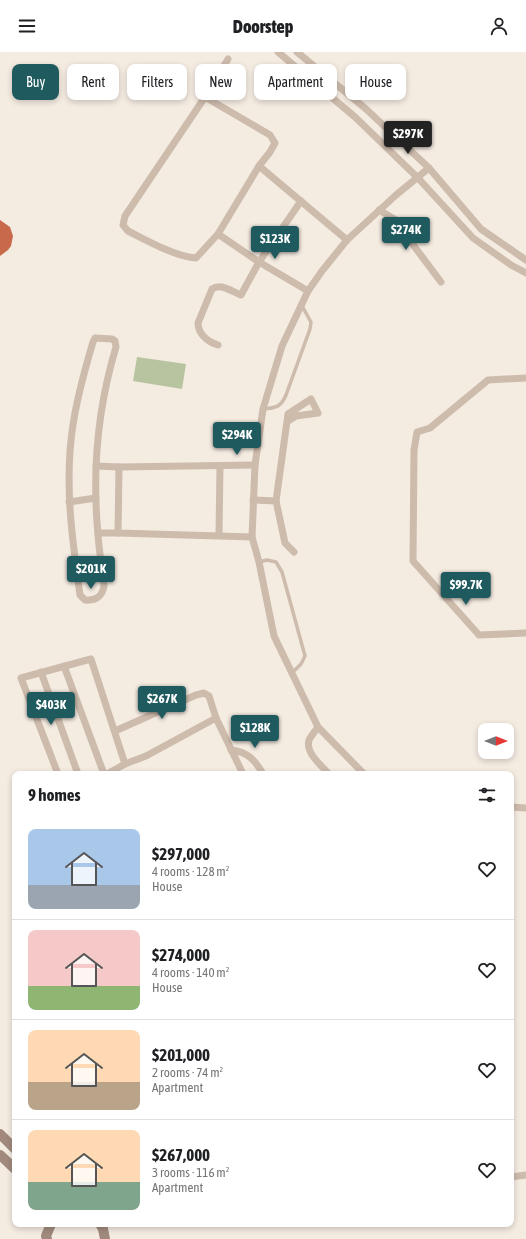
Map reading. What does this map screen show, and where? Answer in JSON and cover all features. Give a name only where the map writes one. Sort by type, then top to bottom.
[{"type":"main road","points":[[0,1134],[12,1146]]},
{"type":"main road","points":[[0,1155],[12,1166]]},
{"type":"main road","points":[[47,1239],[50,1227]]},
{"type":"main road","points":[[102,1227],[105,1239]]},
{"type":"street","points":[[278,52],[355,117],[418,178],[472,238],[511,265],[526,273]]},
{"type":"street","points":[[297,52],[366,109],[429,168],[481,229],[526,260]]},
{"type":"street","points":[[225,64],[228,59]]},
{"type":"street","points":[[202,100],[125,216],[123,225],[128,231],[188,258],[196,258],[218,234],[259,166],[270,152],[274,142],[270,135],[212,100]]},
{"type":"street","points":[[259,166],[347,240]]},
{"type":"street","points":[[361,771],[318,727],[274,636],[259,562],[252,537],[255,465],[263,409],[282,346],[308,291],[347,240],[396,195],[429,168]]},
{"type":"street","points":[[218,344],[211,342],[200,333],[198,329],[198,323],[212,289],[216,286],[222,286],[241,295],[259,262],[301,201]]},
{"type":"street","points":[[379,210],[401,223],[414,246],[441,282]]},
{"type":"street","points":[[218,234],[259,262],[308,291]]},
{"type":"street","points":[[95,338],[100,338],[112,339],[115,342],[116,347],[103,399],[96,466],[98,533],[104,592],[100,597],[84,600],[80,595],[73,547],[69,502],[72,426],[92,342],[95,338]]},
{"type":"street","points":[[526,378],[488,380],[430,428],[417,432],[414,450],[413,561],[479,635],[526,634]]},
{"type":"street","points":[[288,421],[296,416],[318,413],[311,399],[288,414],[276,501],[285,543],[294,552]]},
{"type":"street","points":[[96,466],[255,465]]},
{"type":"street","points":[[219,535],[220,466]]},
{"type":"street","points":[[118,534],[119,467]]},
{"type":"street","points":[[69,502],[96,498]]},
{"type":"street","points":[[253,500],[276,501]]},
{"type":"street","points":[[98,533],[252,537]]},
{"type":"street","points":[[57,771],[21,678],[91,658],[125,764]]},
{"type":"street","points":[[64,666],[103,771]]},
{"type":"street","points":[[41,672],[77,771]]},
{"type":"street","points":[[114,731],[204,692],[209,696],[216,718],[242,771]]},
{"type":"street","points":[[112,771],[125,764],[146,756],[216,718]]},
{"type":"street","points":[[318,727],[309,740],[309,748],[312,755],[326,771]]},
{"type":"street","points":[[231,750],[244,753],[255,760],[261,771]]},
{"type":"street","points":[[514,807],[526,808]]},
{"type":"street","points":[[514,1176],[526,1174]]},
{"type":"lane","points":[[263,409],[274,408],[282,403],[308,336],[311,322],[301,305]]},
{"type":"lane","points":[[259,562],[266,560],[276,562],[282,572],[305,656],[301,664],[292,673]]},
{"type":"green space","points":[[137,357],[186,364],[182,389],[133,381]]},
{"type":"building","points":[[0,220],[10,227],[13,236],[11,246],[0,256]]}]
